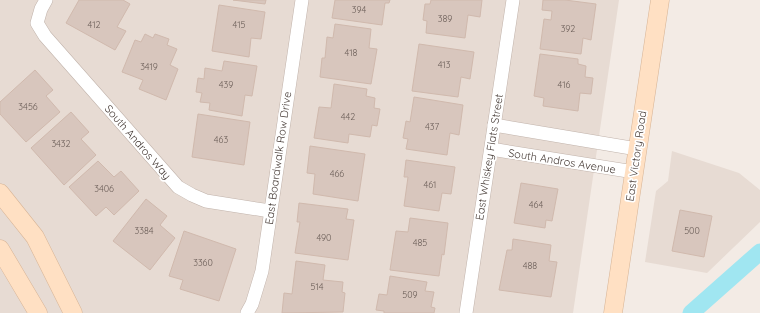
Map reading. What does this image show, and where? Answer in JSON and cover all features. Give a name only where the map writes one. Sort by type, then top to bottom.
[{"type":"main road","name":"East Victory Road","points":[[613,313],[660,0]]},
{"type":"main road","points":[[0,193],[35,237],[73,313]]},
{"type":"main road","points":[[0,249],[38,313]]},
{"type":"street","name":"South Andros Way","points":[[46,0],[41,9],[37,23],[45,36],[178,187],[192,196],[206,201],[270,211]]},
{"type":"street","name":"East Boardwalk Row Drive","points":[[247,313],[252,304],[262,271],[302,0]]},
{"type":"street","name":"East Whiskey Flats Street","points":[[466,313],[513,0]]},
{"type":"street","points":[[494,125],[637,148]]},
{"type":"street","name":"South Andros Avenue","points":[[490,149],[634,172]]},
{"type":"shaded area","points":[[0,0],[619,0],[573,313],[0,313]]},
{"type":"shaded area","points":[[672,151],[739,173],[760,190],[760,222],[707,273],[645,262],[656,191],[668,181]]},
{"type":"building","points":[[79,0],[123,0],[130,4],[117,27],[126,31],[115,50],[66,23]]},
{"type":"building","points":[[233,0],[266,0],[265,4]]},
{"type":"building","points":[[335,0],[390,0],[389,3],[385,3],[382,25],[332,18]]},
{"type":"building","points":[[431,0],[482,0],[480,17],[468,15],[465,38],[426,33],[427,21],[423,20],[425,4],[430,4]]},
{"type":"building","points":[[543,0],[565,0],[596,4],[591,40],[583,38],[581,54],[540,49],[544,19],[551,20],[552,11],[542,10]]},
{"type":"building","points":[[219,5],[265,12],[261,39],[251,38],[249,57],[212,51]]},
{"type":"building","points":[[335,24],[371,29],[369,48],[377,49],[371,84],[320,77],[322,58],[325,58],[327,37],[333,38]]},
{"type":"building","points":[[145,34],[153,38],[155,34],[169,39],[167,45],[177,49],[170,65],[178,69],[166,100],[139,89],[143,80],[122,72],[135,40],[141,42]]},
{"type":"building","points":[[419,44],[474,52],[470,79],[461,77],[458,97],[412,91]]},
{"type":"building","points":[[540,54],[578,59],[578,64],[586,66],[585,77],[593,78],[591,94],[580,93],[578,111],[543,106],[544,98],[534,96]]},
{"type":"building","points":[[224,61],[257,66],[252,96],[245,95],[242,116],[209,110],[210,103],[200,102],[202,93],[196,92],[198,78],[204,79],[205,68],[222,71]]},
{"type":"building","points":[[35,70],[53,90],[46,96],[60,112],[26,142],[0,114],[0,102]]},
{"type":"building","points":[[334,84],[367,89],[366,96],[375,98],[374,108],[380,109],[377,126],[372,125],[370,137],[349,134],[348,143],[314,138],[319,107],[331,108]]},
{"type":"building","points":[[414,97],[463,105],[459,135],[450,133],[447,155],[406,149],[408,139],[403,138],[406,121],[410,122]]},
{"type":"building","points":[[71,112],[89,132],[81,139],[96,155],[64,185],[31,148]]},
{"type":"building","points":[[198,114],[250,122],[244,165],[192,157]]},
{"type":"building","points":[[310,146],[365,154],[358,201],[313,194],[315,174],[307,173]]},
{"type":"building","points":[[406,160],[455,167],[451,194],[442,193],[439,211],[404,206],[408,177],[404,177]]},
{"type":"building","points":[[98,161],[114,177],[121,171],[139,191],[114,215],[106,207],[96,216],[69,187]]},
{"type":"building","points":[[521,183],[558,189],[552,221],[546,220],[545,228],[514,223]]},
{"type":"building","points":[[146,199],[167,216],[160,225],[175,238],[150,270],[113,241]]},
{"type":"building","points":[[299,203],[348,209],[346,219],[354,220],[348,260],[295,253],[300,222],[297,222]]},
{"type":"building","points":[[680,210],[712,216],[704,257],[672,251]]},
{"type":"building","points":[[410,218],[448,223],[444,255],[442,254],[439,276],[390,270],[396,231],[408,232]]},
{"type":"building","points":[[184,231],[236,249],[219,301],[180,289],[183,280],[169,276]]},
{"type":"building","points":[[513,239],[551,245],[549,261],[557,262],[551,297],[499,290],[507,250],[512,250]]},
{"type":"building","points":[[296,261],[325,265],[323,280],[343,282],[342,292],[345,293],[343,312],[282,313],[284,293],[292,294]]},
{"type":"building","points":[[390,276],[427,282],[425,291],[434,292],[431,307],[435,308],[434,313],[384,313],[384,311],[376,310],[379,294],[387,295]]},
{"type":"waterway","points":[[691,313],[760,252]]}]
